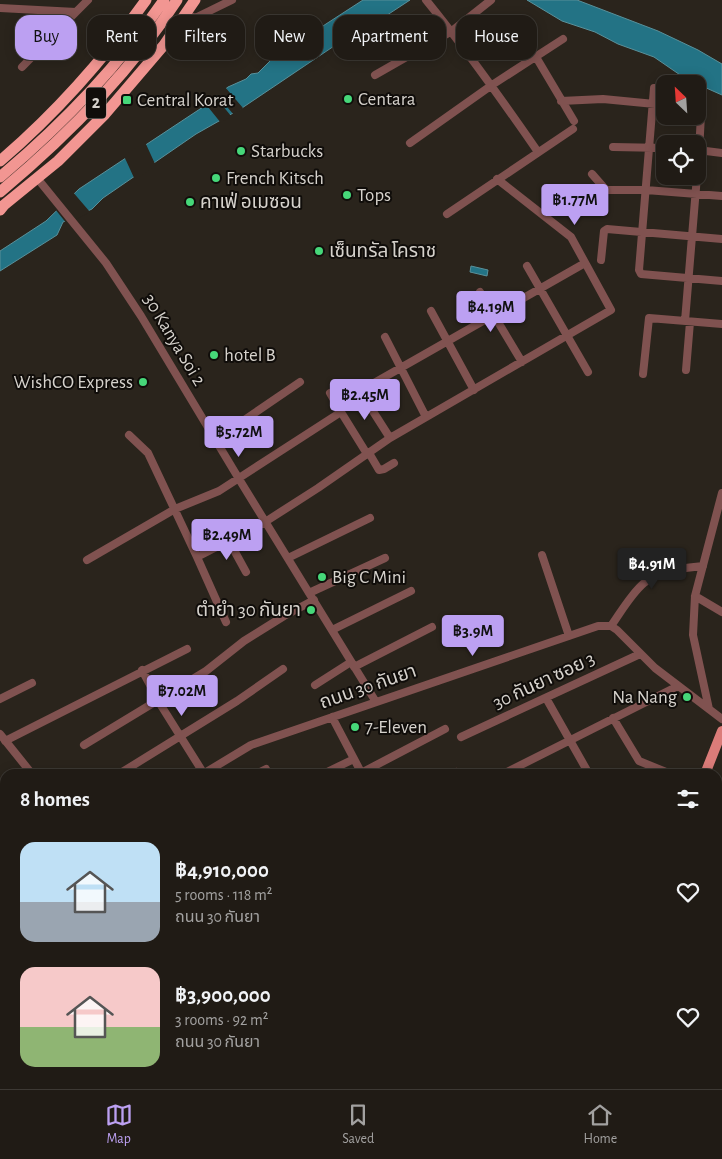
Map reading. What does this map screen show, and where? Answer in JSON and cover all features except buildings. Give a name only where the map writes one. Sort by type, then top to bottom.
[{"type":"highway","points":[[0,161],[25,140],[61,103],[109,48],[146,0]]},
{"type":"highway","name":"2","points":[[0,177],[57,126],[92,91],[131,46],[164,0]]},
{"type":"highway","name":"2","points":[[0,192],[68,132],[102,97],[140,52],[177,0]]},
{"type":"highway","points":[[1,207],[64,155],[105,114],[153,58],[195,0]]},
{"type":"main road","points":[[707,769],[722,731]]},
{"type":"street","points":[[22,67],[88,0]]},
{"type":"street","points":[[186,14],[195,18],[232,0]]},
{"type":"street","points":[[426,0],[452,31],[492,85],[538,152]]},
{"type":"street","points":[[375,75],[452,31],[490,0]]},
{"type":"street","points":[[0,8],[76,12]]},
{"type":"street","points":[[537,56],[563,39]]},
{"type":"street","points":[[447,214],[497,178],[538,152],[573,125],[537,59]]},
{"type":"street","points":[[410,143],[492,85],[531,60]]},
{"type":"street","points":[[654,88],[640,272],[722,281]]},
{"type":"street","points":[[561,101],[603,100],[656,104]]},
{"type":"street","points":[[613,147],[656,148]]},
{"type":"street","points":[[706,151],[722,153]]},
{"type":"street","points":[[592,174],[606,190],[646,190],[722,196]]},
{"type":"street","name":"30 Kanya Soi 2","points":[[37,178],[106,263],[141,316],[376,702]]},
{"type":"street","points":[[197,557],[265,522],[390,438],[611,310],[571,237],[497,178]]},
{"type":"street","points":[[686,370],[688,278],[696,185]]},
{"type":"street","points":[[601,260],[605,230],[722,239]]},
{"type":"street","points":[[390,438],[360,391],[585,263]]},
{"type":"street","points":[[527,266],[588,372]]},
{"type":"street","points":[[480,292],[522,362]]},
{"type":"street","points":[[431,311],[474,390]]},
{"type":"street","points":[[643,374],[649,318],[722,324]]},
{"type":"street","points":[[385,337],[426,417]]},
{"type":"street","points":[[216,440],[300,382]]},
{"type":"street","points":[[330,393],[379,470],[384,470],[394,462]]},
{"type":"street","points":[[87,560],[175,509],[219,491],[341,412]]},
{"type":"street","points":[[129,435],[148,453],[226,622]]},
{"type":"street","points":[[709,709],[693,635],[695,596],[722,493]]},
{"type":"street","points":[[288,558],[370,518]]},
{"type":"street","points":[[229,540],[246,572]]},
{"type":"street","points":[[542,555],[569,636]]},
{"type":"street","points":[[310,593],[385,558]]},
{"type":"street","points":[[703,566],[688,567],[646,581],[637,589],[611,626],[640,654],[678,686],[722,719]]},
{"type":"street","points":[[332,630],[410,592]]},
{"type":"street","points":[[695,596],[722,612]]},
{"type":"street","points":[[84,745],[206,672],[244,641],[314,600]]},
{"type":"street","name":"ถนน 30 กันยา","points":[[211,769],[251,745],[598,626],[611,626]]},
{"type":"street","points":[[315,684],[352,664],[432,627]]},
{"type":"street","points":[[28,769],[2,738],[187,649]]},
{"type":"street","name":"30 กันยา ซอย 3","points":[[461,737],[640,654]]},
{"type":"street","points":[[127,769],[237,701],[283,669]]},
{"type":"street","points":[[142,670],[200,769]]},
{"type":"street","points":[[0,699],[32,683]]},
{"type":"street","points":[[513,769],[678,686]]},
{"type":"street","points":[[546,698],[586,769]]},
{"type":"street","points":[[332,717],[359,769]]},
{"type":"street","points":[[613,718],[639,761],[659,769]]},
{"type":"street","points":[[369,769],[446,729]]},
{"type":"street","points":[[333,769],[354,759]]},
{"type":"water","points":[[363,0],[410,0],[387,15],[340,15]]},
{"type":"water","points":[[527,0],[577,0],[658,31],[698,50],[722,64],[722,95],[706,88],[706,75],[680,75],[654,57],[618,44],[595,32],[562,21]]},
{"type":"water","points":[[333,19],[333,47],[323,53],[323,26]]},
{"type":"water","points":[[271,60],[313,60],[242,108],[196,134],[103,198],[92,209],[63,222],[57,235],[0,271],[0,251],[46,221],[79,189],[203,107],[228,87],[246,79],[251,74],[258,73]]},
{"type":"water","points":[[471,266],[488,270],[487,276],[470,272]]},
{"type":"pier","points":[[225,87],[243,108],[234,115],[216,94]]},
{"type":"pier","points":[[214,95],[231,116],[221,123],[204,102]]},
{"type":"pier","points":[[145,142],[156,166],[135,180],[124,156]]},
{"type":"pier","points":[[72,191],[90,212],[67,224],[55,209]]},
{"type":"place","name":"Centara","points":[[348,99]]},
{"type":"place","name":"Central Korat","points":[[127,100]]},
{"type":"place","name":"Starbucks","points":[[241,151]]},
{"type":"place","name":"French Kitsch","points":[[216,178]]},
{"type":"place","name":"Tops","points":[[347,195]]},
{"type":"place","name":"คาเฟ่ อเมซอน","points":[[190,202]]},
{"type":"place","name":"เซ็นทรัล โคราช","points":[[319,251]]},
{"type":"place","name":"hotel B","points":[[214,355]]},
{"type":"place","name":"WishCO Express","points":[[143,382]]},
{"type":"place","name":"Big C Mini","points":[[322,577]]},
{"type":"place","name":"ตำยำ 30 กันยา","points":[[311,610]]},
{"type":"place","name":"Na Nang","points":[[687,697]]},
{"type":"place","name":"7-Eleven","points":[[355,727]]}]
